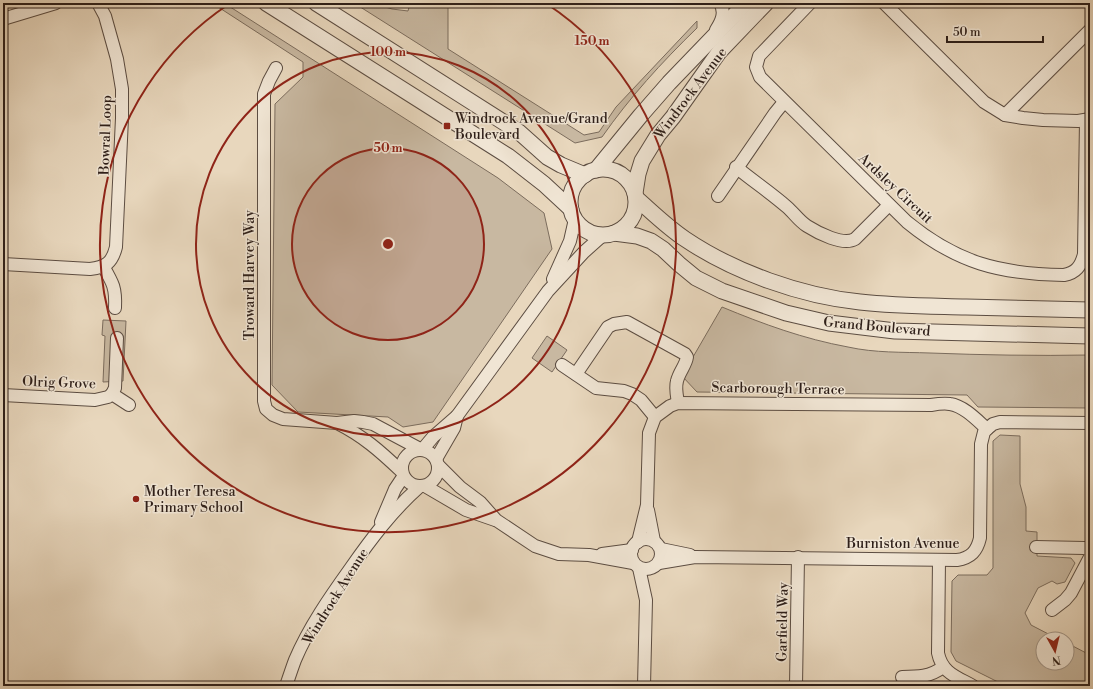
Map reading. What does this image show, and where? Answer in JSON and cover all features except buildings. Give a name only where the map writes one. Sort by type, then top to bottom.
[{"type":"street","points":[[3,19],[56,3]]},
{"type":"street","name":"Bowral Loop","points":[[98,3],[105,16],[117,58],[122,89],[116,247],[113,258],[103,266]]},
{"type":"street","points":[[266,3],[508,156],[544,184],[573,214],[582,228],[592,233],[609,234]]},
{"type":"street","points":[[316,3],[518,132],[547,157],[561,165],[591,173]]},
{"type":"street","points":[[708,42],[723,17],[720,3]]},
{"type":"street","name":"Ardsley Circuit","points":[[810,3],[763,51],[757,61],[756,67],[760,77],[784,102],[889,205],[917,230],[957,255],[992,268],[1026,273],[1064,275],[1070,274],[1078,269],[1082,263],[1084,254],[1088,119],[1078,121],[1043,120],[1005,115],[984,102],[884,3]]},
{"type":"street","name":"Windrock Avenue","points":[[591,173],[669,83],[708,42],[752,5]]},
{"type":"street","name":"Windrock Avenue","points":[[635,196],[638,174],[642,161],[650,146],[673,117],[752,5]]},
{"type":"street","points":[[1005,115],[1090,30]]},
{"type":"street","name":"Troward Harvey Way","points":[[276,68],[264,94],[264,401],[266,409],[273,416],[283,419],[337,423],[354,421],[374,424],[421,450]]},
{"type":"street","points":[[718,196],[736,167],[784,102]]},
{"type":"street","points":[[736,167],[787,207],[805,225],[844,242],[855,239],[889,205]]},
{"type":"street","points":[[496,520],[466,510],[422,486],[412,485],[407,482],[402,474],[401,464],[408,454],[421,450],[433,436],[457,416],[548,291],[584,252],[609,234],[624,228],[631,219],[635,209],[635,196],[631,185],[624,177],[616,172],[606,170],[591,173],[578,182],[573,190],[570,199],[573,214],[570,241],[548,291]]},
{"type":"street","name":"Grand Boulevard","points":[[635,196],[685,239],[706,252],[763,278],[792,288],[858,302],[898,305],[1090,310]]},
{"type":"street","name":"Grand Boulevard","points":[[609,234],[637,236],[651,241],[663,249],[696,278],[722,291],[786,313],[822,322],[863,328],[895,330],[1090,336]]},
{"type":"street","points":[[3,264],[90,269],[103,266],[111,279],[116,292],[115,308]]},
{"type":"street","points":[[576,374],[608,327],[614,324],[627,322],[685,354],[687,357],[687,361],[677,381],[676,389],[678,403],[670,406],[655,417],[649,433],[646,505],[635,546],[631,554],[636,565],[646,600]]},
{"type":"street","name":"Olrig Grove","points":[[3,395],[95,400],[108,397],[112,394],[115,388],[117,338]]},
{"type":"street","points":[[562,365],[596,388],[624,391],[632,394],[640,400],[655,417]]},
{"type":"street","name":"Olrig Grove","points":[[112,394],[129,405]]},
{"type":"street","name":"Scarborough Terrace","points":[[678,403],[947,404],[952,405],[970,415],[987,429]]},
{"type":"street","points":[[422,486],[434,480],[438,471],[437,462],[454,428],[457,416]]},
{"type":"street","points":[[987,429],[993,424],[1009,422],[1090,423]]},
{"type":"street","name":"Troward Harvey Way","points":[[337,423],[356,432],[377,449],[402,474]]},
{"type":"street","name":"Burniston Avenue","points":[[657,565],[695,557],[798,557],[939,560],[957,560],[967,558],[975,552],[980,538],[982,444],[984,432],[987,429]]},
{"type":"street","points":[[421,450],[432,455],[460,487],[480,502],[496,520],[524,540],[547,551],[559,554],[589,556],[636,565],[647,570],[657,565]]},
{"type":"street","name":"Windrock Avenue","points":[[377,530],[402,474]]},
{"type":"street","name":"Windrock Avenue","points":[[286,686],[309,633],[329,600],[377,530],[406,498],[422,486]]},
{"type":"street","points":[[644,686],[646,600],[662,553],[657,545],[646,505]]},
{"type":"street","points":[[589,556],[635,546],[646,539],[657,545]]},
{"type":"street","name":"Burniston Avenue","points":[[657,545],[695,557]]},
{"type":"street","points":[[1036,547],[1090,549]]},
{"type":"street","name":"Garfield Way","points":[[796,686],[798,557]]},
{"type":"street","points":[[1052,610],[1065,600],[1071,593],[1090,557]]},
{"type":"street","points":[[939,560],[938,653],[940,661],[943,667],[950,674],[973,686]]},
{"type":"street","points":[[902,677],[920,677],[930,675],[943,667]]},
{"type":"shaded area","points":[[212,3],[224,3],[498,178],[544,213],[552,249],[433,422],[403,427],[388,417],[298,412],[272,385],[275,104],[303,77],[303,62]]},
{"type":"shaded area","points":[[354,3],[372,3],[392,9],[408,11],[410,3],[448,3],[448,49],[584,135],[599,132],[616,107],[697,21],[697,28],[646,81],[602,137],[575,143]]},
{"type":"shaded area","points":[[722,307],[768,325],[800,335],[832,344],[858,349],[889,352],[990,355],[1090,355],[1090,408],[978,407],[967,395],[697,392],[682,376]]},
{"type":"shaded area","points":[[103,320],[126,321],[123,381],[103,382],[105,336],[102,335]]},
{"type":"shaded area","points":[[547,336],[567,350],[552,372],[532,358]]},
{"type":"shaded area","points":[[1000,435],[1020,436],[1020,484],[1026,507],[1026,531],[1037,532],[1037,556],[1071,558],[1075,563],[1065,582],[1057,584],[1052,581],[1038,588],[1025,613],[1031,625],[1043,631],[1035,631],[1035,671],[1075,671],[1075,647],[1090,655],[1090,686],[1006,686],[956,661],[951,652],[952,581],[958,575],[987,575],[993,568],[993,441]]},
{"type":"place","name":"Windrock Avenue/Grand Boulevard","points":[[447,126]]},
{"type":"place","name":"Mother Teresa Primary School","points":[[136,499]]}]
